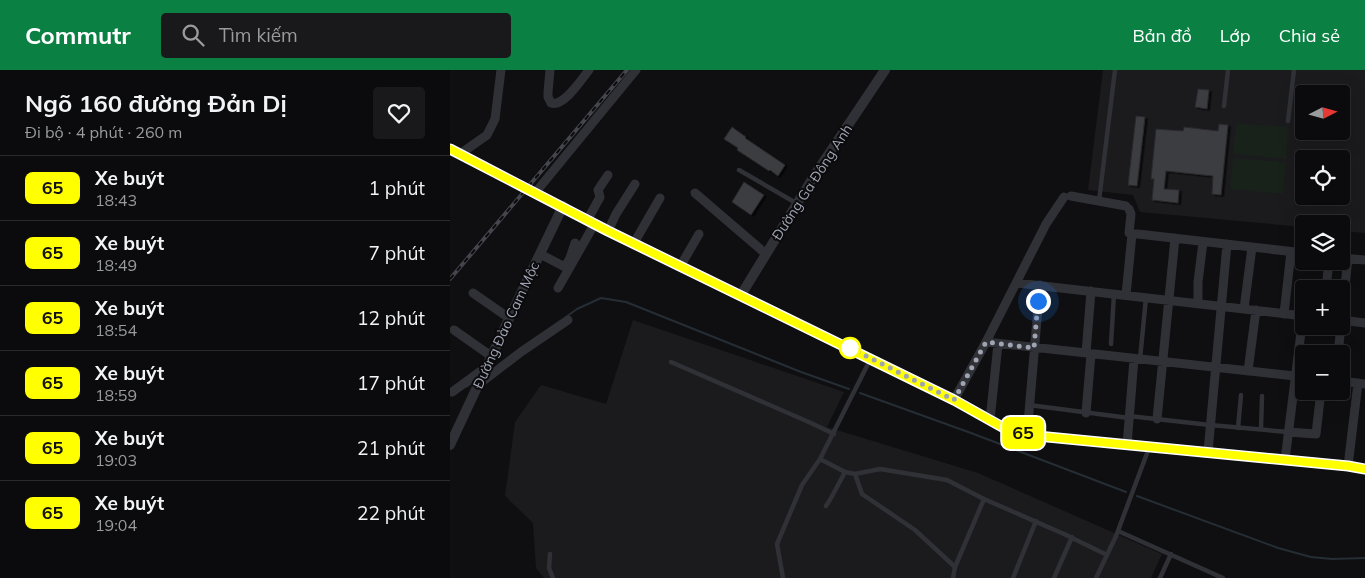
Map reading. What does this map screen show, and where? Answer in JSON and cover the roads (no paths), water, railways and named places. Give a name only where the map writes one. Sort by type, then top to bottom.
[{"type":"street","points":[[460,154],[486,135],[495,119],[501,70]]},
{"type":"street","points":[[550,70],[548,97],[551,103],[555,104],[566,98],[589,70]]},
{"type":"street","points":[[535,192],[636,70]]},
{"type":"street","name":"Đường Ga Đông Anh","points":[[741,294],[797,204],[885,70]]},
{"type":"street","points":[[450,149],[564,206],[608,231],[741,294],[954,400],[1004,428],[1027,435],[1365,469]]},
{"type":"street","points":[[558,288],[591,221],[600,197],[598,190],[608,175]]},
{"type":"street","points":[[608,231],[616,214],[635,184]]},
{"type":"street","points":[[695,193],[766,254]]},
{"type":"street","points":[[954,400],[1046,224],[1068,197],[1128,207],[1131,214],[1129,233],[1132,234],[1126,295]]},
{"type":"street","points":[[634,243],[660,198]]},
{"type":"street","name":"Đường Đào Cam Mộc","points":[[450,445],[564,206]]},
{"type":"street","points":[[681,265],[699,234]]},
{"type":"street","points":[[1132,234],[1295,252]]},
{"type":"street","points":[[1157,419],[1174,238]]},
{"type":"street","points":[[1198,304],[1198,282],[1203,242]]},
{"type":"street","points":[[540,254],[564,267],[570,258],[575,243]]},
{"type":"street","points":[[1208,452],[1227,244]]},
{"type":"street","points":[[1244,309],[1252,247]]},
{"type":"street","points":[[1284,314],[1291,252]]},
{"type":"street","points":[[1350,258],[1365,260]]},
{"type":"street","points":[[1016,283],[1295,315]]},
{"type":"street","points":[[1027,435],[1040,285]]},
{"type":"street","points":[[1086,413],[1091,291]]},
{"type":"street","points":[[473,293],[509,318]]},
{"type":"street","points":[[1248,371],[1256,310]]},
{"type":"street","points":[[452,392],[481,377],[568,320]]},
{"type":"street","points":[[1350,322],[1365,322]]},
{"type":"street","points":[[454,330],[491,356]]},
{"type":"street","points":[[986,342],[1295,377]]},
{"type":"street","points":[[990,420],[998,344]]},
{"type":"street","points":[[1127,445],[1137,359]]},
{"type":"street","points":[[1348,466],[1362,384]]},
{"type":"street","points":[[1285,460],[1295,397]]},
{"type":"street","points":[[1288,432],[1316,434],[1320,400]]},
{"type":"lane","points":[[1099,201],[1115,70]]},
{"type":"lane","points":[[1224,106],[1228,70]]},
{"type":"lane","points":[[1288,121],[1294,70]]},
{"type":"lane","points":[[739,170],[797,204]]},
{"type":"lane","points":[[1111,344],[1114,294]]},
{"type":"lane","points":[[1137,359],[1146,298]]},
{"type":"lane","points":[[783,578],[777,544],[802,485],[834,434],[871,359]]},
{"type":"lane","points":[[670,362],[834,434]]},
{"type":"lane","points":[[1238,428],[1241,395]]},
{"type":"lane","points":[[1260,429],[1262,396]]},
{"type":"lane","points":[[1029,405],[1086,413],[1288,432]]},
{"type":"lane","points":[[1096,578],[1118,531],[1149,447]]},
{"type":"lane","points":[[820,459],[845,472],[855,474],[880,469],[947,480],[1107,555]]},
{"type":"lane","points":[[826,506],[845,472]]},
{"type":"lane","points":[[855,474],[862,494],[915,530],[955,567]]},
{"type":"lane","points":[[953,578],[955,567],[984,499]]},
{"type":"lane","points":[[1013,578],[1036,521]]},
{"type":"lane","points":[[1118,531],[1223,578]]},
{"type":"lane","points":[[1054,578],[1072,537]]},
{"type":"lane","points":[[550,554],[549,568],[553,578]]},
{"type":"lane","points":[[1160,578],[1171,554]]},
{"type":"waterway","points":[[566,317],[577,309],[601,298],[626,302],[801,372],[849,389]]},
{"type":"waterway","points":[[466,387],[475,381]]},
{"type":"waterway","points":[[860,393],[1126,492]]},
{"type":"waterway","points":[[1137,496],[1278,548],[1311,557],[1332,559],[1365,558]]},
{"type":"railway","points":[[450,279],[627,70]]}]
